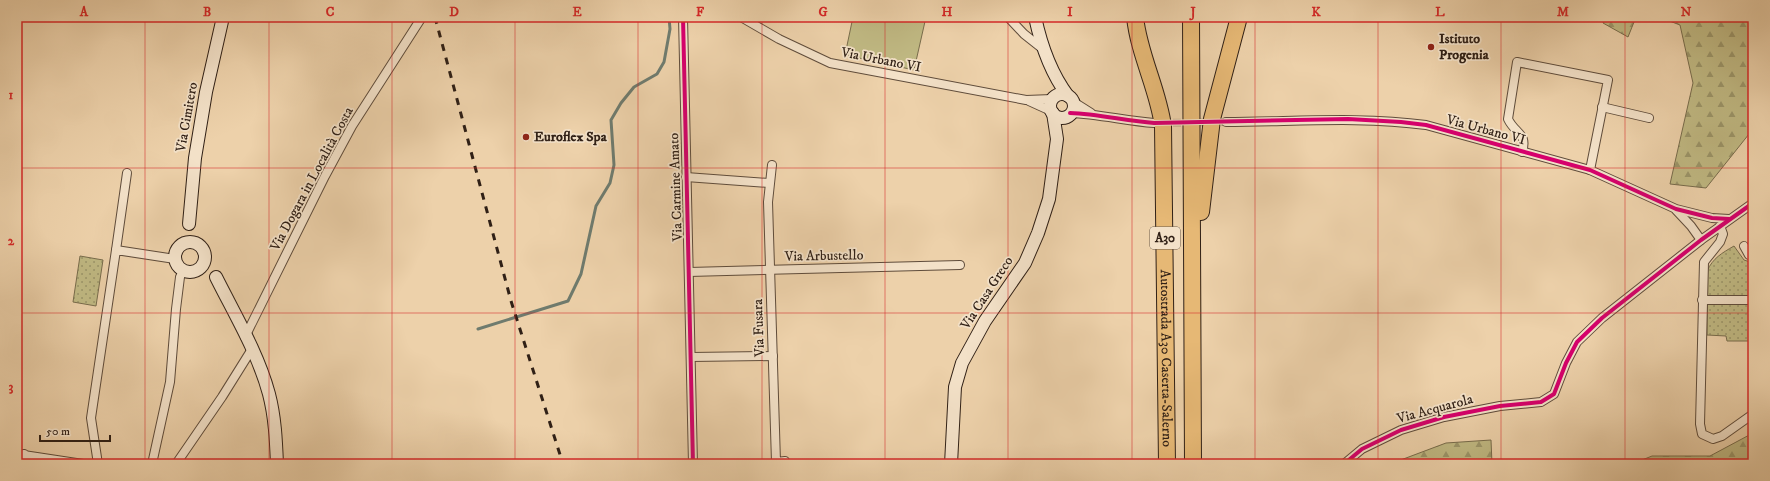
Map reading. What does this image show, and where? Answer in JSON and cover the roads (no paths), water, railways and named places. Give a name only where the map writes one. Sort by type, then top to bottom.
[{"type":"highway","name":"Autostrada A30 Caserta-Salerno","points":[[1135,17],[1137,36],[1154,84],[1164,126],[1167,464]]},
{"type":"highway","name":"Autostrada A30 Caserta-Salerno","points":[[1191,17],[1193,464]]},
{"type":"highway","points":[[1192,312],[1210,127],[1239,17]]},
{"type":"main road","name":"Via Cimitero","points":[[175,259],[176,250],[183,243],[189,224],[195,158],[206,92],[223,17]]},
{"type":"main road","points":[[1035,17],[1043,49],[1059,83],[1070,98],[1073,107],[1057,139]]},
{"type":"main road","points":[[1057,139],[1052,105],[1059,83]]},
{"type":"main road","points":[[1052,105],[1061,94],[1070,98]]},
{"type":"main road","points":[[1052,105],[1059,117],[1069,115]]},
{"type":"main road","name":"Via Casa Greco","points":[[951,464],[955,387],[962,363],[986,321],[1025,263],[1038,233],[1049,199],[1057,139]]},
{"type":"main road","name":"Via Cimitero","points":[[189,224],[196,243],[202,248],[245,337],[258,360],[269,395],[276,429],[277,464]]},
{"type":"main road","points":[[183,243],[196,243]]},
{"type":"main road","points":[[196,271],[203,264],[205,256]]},
{"type":"main road","points":[[175,259],[176,264],[183,271],[196,271],[216,277]]},
{"type":"street","name":"Via Dogara in Località Costa","points":[[245,337],[325,176],[352,126],[422,17]]},
{"type":"street","name":"Via Carmine Amato","points":[[683,17],[693,464]]},
{"type":"street","name":"Via Urbano VI","points":[[741,17],[779,39],[830,63],[1052,105]]},
{"type":"street","points":[[1008,17],[1024,34],[1043,49]]},
{"type":"street","points":[[1522,152],[1525,143],[1523,138],[1508,119],[1517,62],[1608,80],[1590,170]]},
{"type":"street","points":[[1070,98],[1091,114]]},
{"type":"street","name":"Via Urbano VI","points":[[1026,100],[1052,105]]},
{"type":"street","points":[[1602,107],[1649,118]]},
{"type":"street","points":[[1069,115],[1091,114],[1132,122],[1154,123]]},
{"type":"street","name":"Via Urbano VI","points":[[1226,122],[1348,120],[1401,122],[1426,125],[1590,170],[1676,209],[1712,218],[1729,219]]},
{"type":"street","name":"Via Fusara","points":[[772,165],[769,184],[770,270],[776,462],[786,460]]},
{"type":"street","points":[[98,464],[91,418],[127,173]]},
{"type":"street","points":[[686,177],[769,184]]},
{"type":"street","points":[[1701,240],[1729,219],[1753,204]]},
{"type":"street","name":"Via Urbano VI","points":[[1676,209],[1701,240]]},
{"type":"street","points":[[1720,226],[1723,234],[1720,242],[1704,262],[1700,424],[1702,434],[1713,439],[1722,436],[1753,414]]},
{"type":"street","name":"Via Acquarola","points":[[1344,464],[1362,449],[1401,430],[1444,417],[1493,407],[1542,402],[1554,394],[1566,363],[1582,337],[1602,318],[1701,240]]},
{"type":"street","points":[[1744,246],[1749,255],[1753,256]]},
{"type":"street","points":[[116,250],[175,259]]},
{"type":"street","name":"Via Arbustello","points":[[689,272],[960,266]]},
{"type":"street","points":[[152,464],[170,382],[176,309],[180,277],[183,271]]},
{"type":"street","points":[[1702,300],[1753,300]]},
{"type":"street","points":[[176,464],[218,403],[252,349]]},
{"type":"street","points":[[691,357],[773,356]]},
{"type":"street","points":[[22,464],[21,454],[83,464]]},
{"type":"waterway","points":[[478,329],[568,301],[581,274],[596,206],[610,183],[614,165],[611,120],[621,103],[634,87],[657,74],[664,62],[670,29],[669,17]]},
{"type":"tunnel","points":[[1161,123],[1226,122]]},
{"type":"railway","points":[[435,17],[511,301],[563,464]]},
{"type":"place","name":"Istituto Progenia","points":[[1431,47]]},
{"type":"place","name":"Euroflex Spa","points":[[526,137]]}]
